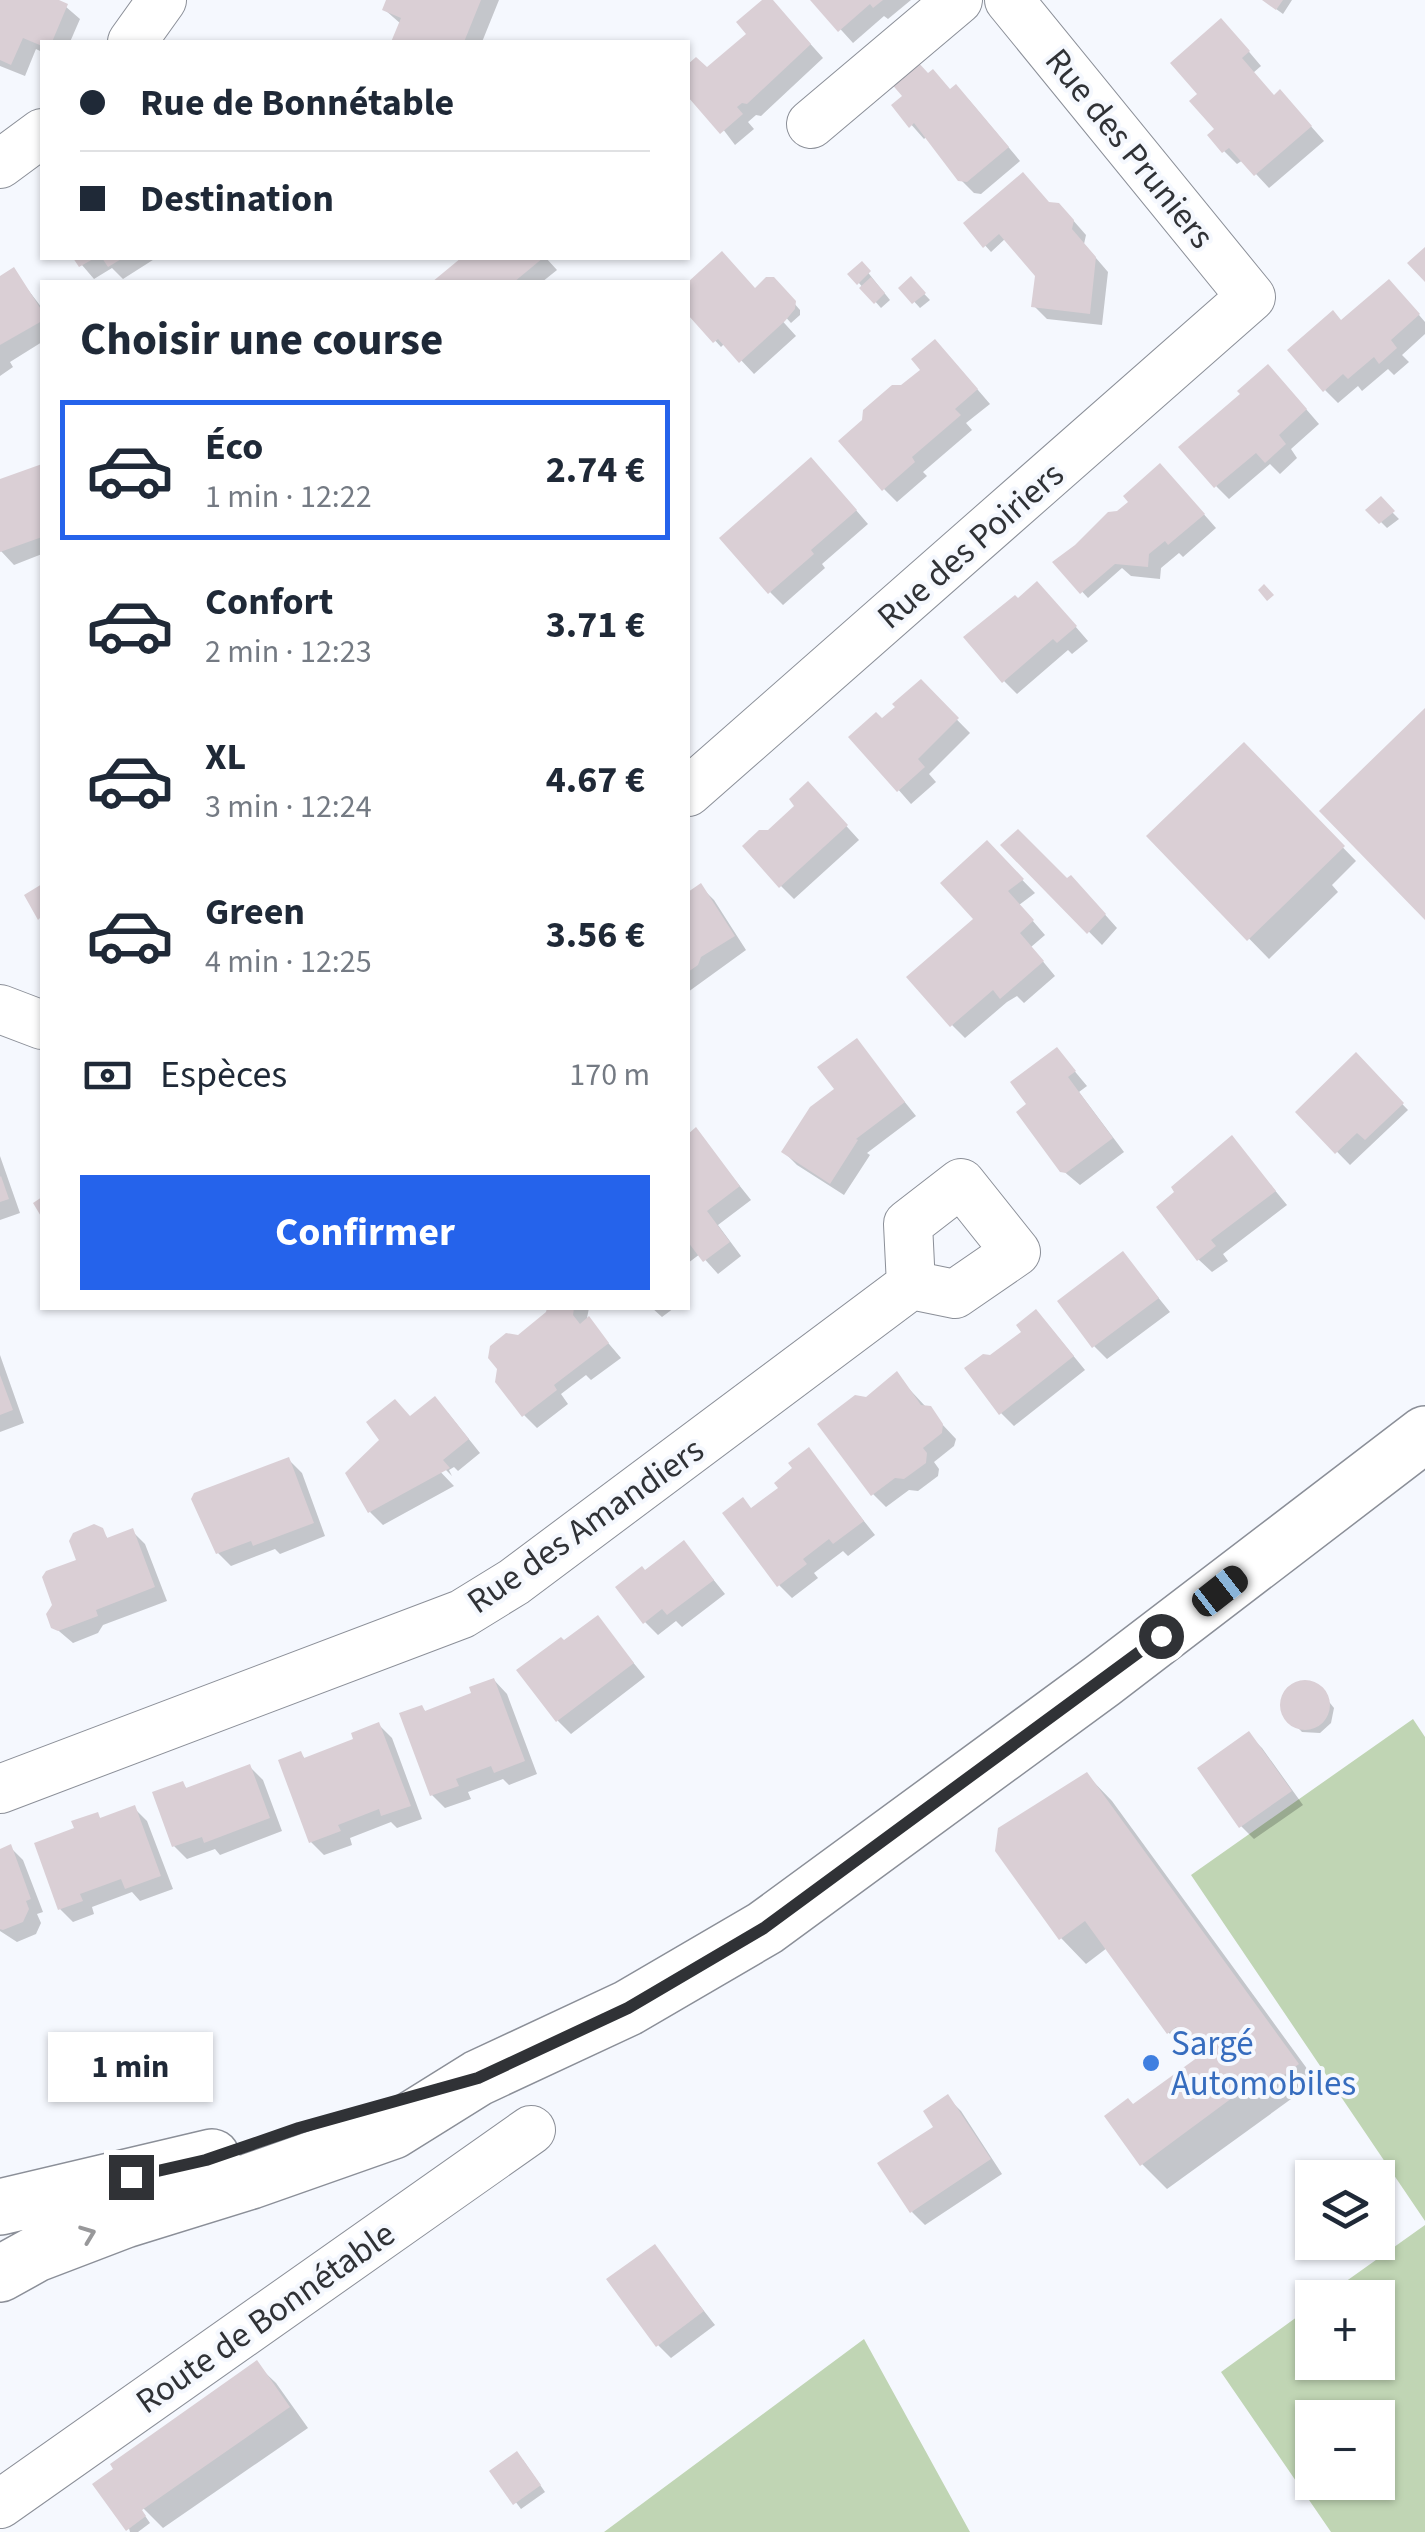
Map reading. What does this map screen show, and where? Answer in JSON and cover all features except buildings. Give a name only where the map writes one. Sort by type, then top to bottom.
[{"type":"main road","points":[[0,2274],[36,2254],[124,2220],[393,2131],[478,2078],[628,2008],[764,1928],[1102,1680],[1425,1434]]},
{"type":"main road","points":[[0,2208],[206,2160],[299,2128],[478,2078]]},
{"type":"street","points":[[133,40],[162,0]]},
{"type":"street","points":[[811,124],[958,0]]},
{"type":"street","name":"Rue des Pruniers","points":[[1009,0],[1252,297]]},
{"type":"street","points":[[0,164],[40,135]]},
{"type":"street","name":"Rue des Poiriers","points":[[690,790],[1252,297]]},
{"type":"street","points":[[0,1008],[40,1024]]},
{"type":"street","name":"Rue des Amandiers","points":[[0,1789],[462,1614],[514,1582],[912,1285]]},
{"type":"street","name":"Route de Bonnétable","points":[[0,2504],[531,2130]]},
{"type":"green space","points":[[1413,1719],[1425,1737],[1425,2221],[1395,2177],[1395,2160],[1384,2160],[1191,1875]]},
{"type":"green space","points":[[1425,2225],[1425,2532],[1331,2532],[1309,2500],[1395,2500],[1395,2400],[1295,2400],[1295,2480],[1221,2372],[1295,2318],[1295,2380],[1395,2380],[1395,2280],[1348,2280],[1376,2260],[1395,2260],[1395,2246]]},
{"type":"green space","points":[[864,2339],[970,2532],[604,2532]]},
{"type":"place","name":"Sargé Automobiles","points":[[1151,2063]]},
{"type":"route","points":[[131,2177],[206,2160],[299,2128],[478,2078],[628,2008],[764,1928],[1161,1636]]}]
